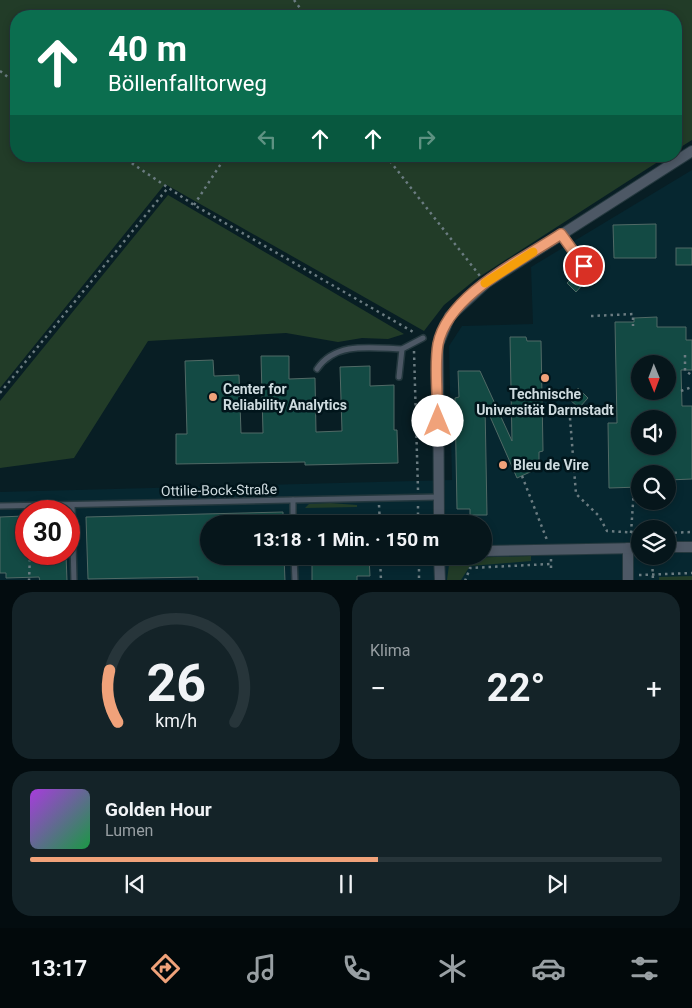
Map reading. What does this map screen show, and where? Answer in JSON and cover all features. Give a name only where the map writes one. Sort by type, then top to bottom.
[{"type":"street","points":[[439,515],[438,345],[450,316],[486,283],[675,162]]},
{"type":"street","points":[[561,234],[584,266]]},
{"type":"street","points":[[676,547],[692,547]]},
{"type":"street","points":[[492,551],[628,548],[628,578]]},
{"type":"street","points":[[440,565],[440,580]]},
{"type":"lane","points":[[317,370],[327,357],[342,350],[402,349],[423,338]]},
{"type":"lane","points":[[399,377],[402,349]]},
{"type":"lane","name":"Ottilie-Bock-Straße","points":[[80,505],[439,497]]},
{"type":"lane","points":[[292,500],[293,515]]},
{"type":"lane","name":"Ottilie-Bock-Straße","points":[[0,506],[15,506]]},
{"type":"lane","points":[[74,565],[74,580]]},
{"type":"lane","points":[[294,565],[295,580]]},
{"type":"path","points":[[129,162],[194,206],[423,338]]},
{"type":"path","points":[[194,206],[222,162]]},
{"type":"path","points":[[391,162],[486,283]]},
{"type":"path","points":[[0,393],[167,189]]},
{"type":"path","points":[[591,316],[633,314],[633,326]]},
{"type":"path","points":[[412,345],[414,352],[418,515]]},
{"type":"path","points":[[685,355],[685,371],[692,375]]},
{"type":"path","points":[[681,391],[692,387]]},
{"type":"path","points":[[570,418],[576,494],[599,516],[608,531],[631,534]]},
{"type":"path","points":[[522,476],[551,550]]},
{"type":"path","points":[[379,499],[380,515]]},
{"type":"path","points":[[676,533],[692,532]]},
{"type":"path","points":[[465,580],[470,568],[551,564]]},
{"type":"path","points":[[29,580],[30,565]]},
{"type":"path","points":[[380,565],[381,580]]},
{"type":"path","points":[[419,565],[419,580]]},
{"type":"path","points":[[652,565],[652,580]]},
{"type":"path","points":[[628,578],[692,573]]},
{"type":"shaded area","name":"Technische Universität Darmstadt","points":[[692,170],[692,580],[0,580],[0,492],[452,480],[449,346],[462,326],[533,324],[531,267]]},
{"type":"green space","points":[[0,0],[692,0],[692,140],[682,146],[682,10],[10,10],[10,162],[658,162],[476,279],[444,305],[424,331],[165,184],[0,388]]},
{"type":"green space","points":[[168,195],[404,334],[388,339],[362,338],[338,342],[286,333],[148,341],[74,458],[0,468],[0,401]]},
{"type":"green space","points":[[309,504],[357,505],[357,507],[305,508]]},
{"type":"green space","points":[[531,556],[531,561],[492,564],[492,557]]},
{"type":"green space","points":[[449,565],[482,565],[470,566],[461,580],[447,580]]},
{"type":"green space","points":[[692,576],[692,580],[659,580],[659,577]]},
{"type":"building","points":[[656,224],[656,258],[614,258],[613,225]]},
{"type":"building","points":[[676,248],[692,248],[692,265],[676,265]]},
{"type":"building","points":[[576,274],[585,282],[576,292],[567,283]]},
{"type":"building","points":[[657,317],[657,327],[686,327],[686,340],[692,340],[692,370],[681,370],[682,406],[692,406],[692,479],[676,480],[676,465],[631,465],[631,487],[609,488],[608,423],[617,423],[615,322],[634,322],[634,318]]},
{"type":"building","points":[[510,337],[526,337],[527,341],[541,341],[543,451],[539,452],[539,468],[517,478],[485,405],[487,515],[470,515],[470,509],[457,509],[455,398],[459,397],[458,371],[480,371],[512,441]]},
{"type":"building","name":"Center for Reliability Analytics","points":[[261,356],[289,356],[289,379],[315,378],[316,432],[342,431],[340,367],[370,366],[370,386],[394,385],[394,430],[397,430],[398,463],[305,465],[305,462],[176,464],[176,434],[187,434],[185,361],[213,360],[214,376],[239,375],[241,433],[263,433]]},
{"type":"building","points":[[578,388],[588,398],[579,408],[568,398]]},
{"type":"building","points":[[283,512],[283,515],[200,515],[200,565],[284,565],[285,580],[198,580],[198,577],[88,579],[86,517]]},
{"type":"building","points":[[15,516],[15,565],[66,565],[67,580],[40,580],[39,577],[6,578],[6,573],[0,573],[0,517]]},
{"type":"building","points":[[312,565],[369,565],[370,576],[357,576],[357,580],[312,580]]},
{"type":"slow traffic","points":[[485,283],[533,252]]},
{"type":"place","name":"Technische Universität Darmstadt","points":[[545,378]]},
{"type":"place","name":"Center for Reliability Analytics","points":[[213,397]]},
{"type":"place","name":"Bleu de Vire","points":[[503,465]]},
{"type":"route","points":[[438,421],[438,345],[450,316],[461,304],[486,283],[561,234],[584,266]]}]
